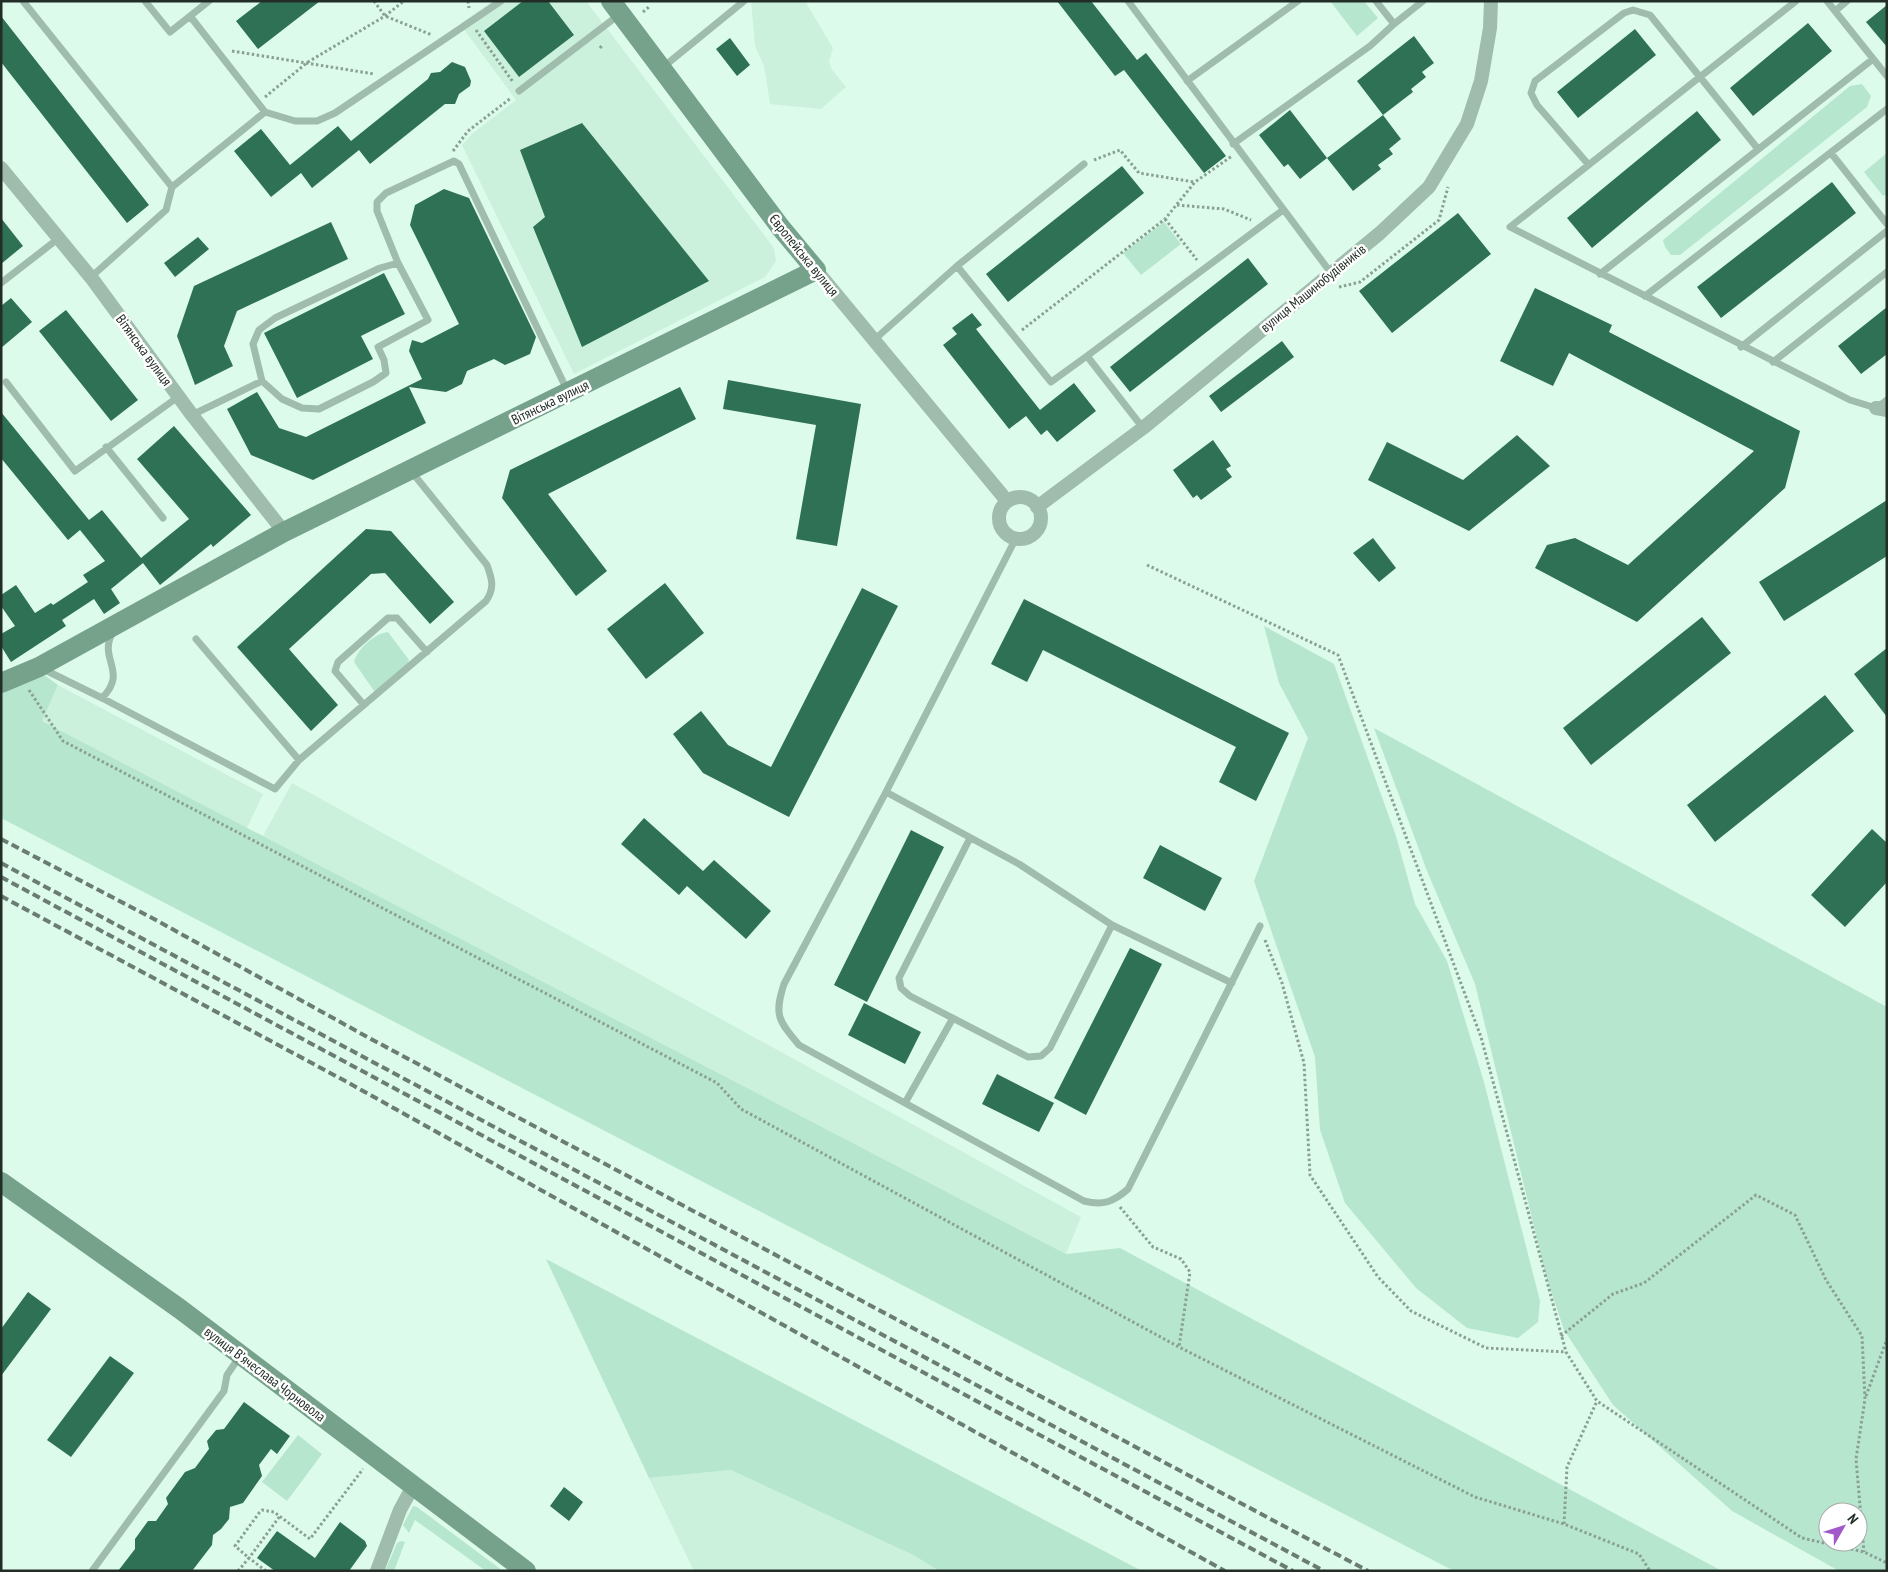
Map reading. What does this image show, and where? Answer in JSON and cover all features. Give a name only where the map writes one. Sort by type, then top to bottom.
[{"type":"street","name":"вулиця Машинобудівників","points":[[1037,507],[1143,428],[1380,233],[1429,187],[1467,124],[1481,81],[1490,28],[1491,1]]},
{"type":"street","name":"Європейська вулиця","points":[[616,8],[780,228],[1008,501]]},
{"type":"street","name":"Вітянська вулиця","points":[[1,168],[60,238],[178,397],[284,532]]},
{"type":"street","name":"Вітянська вулиця","points":[[1,683],[39,667],[284,532],[816,270]]},
{"type":"street","points":[[1020,497],[1033,502],[1037,507],[1040,520],[1035,532],[1022,538],[1016,538],[1009,536],[1001,526],[1000,512],[1008,501],[1020,497]]},
{"type":"street","name":"вулиця Вʼячеслава Чорновола","points":[[1,1182],[241,1355],[526,1571]]},
{"type":"street","points":[[377,1571],[400,1510],[413,1486]]},
{"type":"lane","points":[[23,1],[172,186]]},
{"type":"lane","points":[[145,1],[170,32],[209,1]]},
{"type":"lane","points":[[190,16],[265,112],[295,121],[317,121],[335,113],[501,1]]},
{"type":"lane","points":[[661,68],[744,1]]},
{"type":"lane","points":[[1128,1],[1331,273]]},
{"type":"lane","points":[[1187,81],[1298,1]]},
{"type":"lane","points":[[1376,1],[1394,24]]},
{"type":"lane","points":[[1233,144],[1370,46],[1422,1]]},
{"type":"lane","points":[[1796,1],[1510,227],[1742,347],[1850,400],[1883,406]]},
{"type":"lane","points":[[1827,1],[1887,76]]},
{"type":"lane","points":[[1835,11],[1847,1]]},
{"type":"lane","points":[[519,91],[616,8]]},
{"type":"lane","points":[[1588,164],[1537,105],[1531,93],[1534,81],[1624,13],[1633,10],[1650,15],[1758,150]]},
{"type":"lane","points":[[1600,274],[1873,59]]},
{"type":"lane","points":[[1645,296],[1887,109]]},
{"type":"lane","points":[[90,277],[166,210],[172,186],[265,112]]},
{"type":"lane","points":[[1831,153],[1887,224]]},
{"type":"lane","points":[[398,263],[380,268],[275,318],[259,330],[253,344],[262,380],[282,399],[302,408],[319,409],[373,382],[386,373],[384,360],[378,347],[428,320],[398,263],[377,211],[377,202],[386,193],[454,160],[459,164],[568,393]]},
{"type":"lane","points":[[874,340],[957,266],[1084,164]]},
{"type":"lane","points":[[957,266],[1051,382],[1283,210]]},
{"type":"lane","points":[[1742,347],[1887,231]]},
{"type":"lane","points":[[1,283],[60,238]]},
{"type":"lane","points":[[1773,362],[1887,272]]},
{"type":"lane","points":[[1087,356],[1143,428]]},
{"type":"lane","points":[[192,415],[262,380]]},
{"type":"lane","points":[[6,382],[75,471],[178,397]]},
{"type":"lane","points":[[106,448],[163,518]]},
{"type":"lane","points":[[39,667],[102,698],[275,790],[299,760],[486,601],[492,592],[492,580],[487,565],[411,471]]},
{"type":"lane","points":[[1016,538],[886,792],[784,984],[777,1006],[784,1027],[799,1045],[1084,1201],[1099,1204],[1115,1200],[1128,1189],[1260,926]]},
{"type":"lane","points":[[364,705],[335,671],[338,662],[388,618],[396,618],[427,652]]},
{"type":"lane","points":[[102,698],[111,688],[115,672],[108,655],[110,636],[118,623]]},
{"type":"lane","points":[[196,639],[299,760]]},
{"type":"lane","points":[[886,792],[1019,864],[1112,925],[1232,983]]},
{"type":"lane","points":[[970,838],[899,978],[902,988],[910,996],[1028,1057],[1041,1056],[1050,1048],[1112,925]]},
{"type":"lane","points":[[904,1103],[953,1018]]},
{"type":"lane","points":[[92,1571],[224,1391],[227,1375],[241,1355]]},
{"type":"path","points":[[374,1],[385,16],[444,40]]},
{"type":"path","points":[[257,102],[308,62],[385,16],[404,1]]},
{"type":"path","points":[[442,165],[468,131],[519,91],[470,22],[469,2]]},
{"type":"path","points":[[643,12],[650,6]]},
{"type":"path","points":[[600,48],[603,44]]},
{"type":"path","points":[[215,48],[389,77]]},
{"type":"path","points":[[1084,164],[1120,150],[1139,173],[1195,182]]},
{"type":"path","points":[[1014,336],[1166,219],[1195,182],[1239,151]]},
{"type":"path","points":[[1333,288],[1360,282],[1439,220],[1448,184]]},
{"type":"path","points":[[1176,205],[1224,209],[1264,224]]},
{"type":"path","points":[[1166,219],[1204,268]]},
{"type":"path","points":[[1146,565],[1338,655],[1480,1037],[1566,1352],[1597,1401],[1802,1538],[1818,1542]]},
{"type":"path","points":[[21,676],[63,741],[717,1083],[741,1109],[1179,1348],[1475,1497],[1564,1524],[1639,1554],[1650,1571]]},
{"type":"path","points":[[1260,926],[1282,983],[1304,1063],[1310,1175],[1378,1277],[1411,1311],[1486,1348],[1566,1352]]},
{"type":"path","points":[[1562,1336],[1613,1294],[1644,1283],[1756,1195],[1795,1215],[1826,1280],[1862,1336],[1865,1399],[1856,1459],[1860,1502]]},
{"type":"path","points":[[1115,1200],[1153,1247],[1181,1260],[1190,1272],[1179,1348]]},
{"type":"path","points":[[1865,1399],[1887,1339]]},
{"type":"path","points":[[1564,1524],[1567,1467],[1597,1401]]},
{"type":"path","points":[[266,1571],[235,1546],[259,1513],[269,1510],[310,1539],[366,1464]]},
{"type":"path","points":[[238,1571],[280,1516]]},
{"type":"path","points":[[1864,1552],[1887,1563]]},
{"type":"shaded area","points":[[493,1],[586,1],[774,248],[776,261],[765,277],[574,374],[462,145],[473,133],[516,100],[460,24]]},
{"type":"shaded area","points":[[751,1],[805,1],[833,48],[829,61],[832,70],[846,87],[821,109],[770,104],[764,66],[755,46]]},
{"type":"shaded area","points":[[1330,1],[1364,1],[1378,18],[1357,36]]},
{"type":"shaded area","points":[[1862,84],[1871,96],[1867,107],[1680,255],[1671,255],[1665,247],[1663,240],[1850,86]]},
{"type":"shaded area","points":[[1887,153],[1887,194],[1883,196],[1864,172]]},
{"type":"shaded area","points":[[1164,222],[1181,244],[1141,275],[1123,253]]},
{"type":"shaded area","points":[[1264,626],[1334,664],[1396,836],[1415,904],[1447,961],[1484,1082],[1540,1301],[1538,1322],[1518,1338],[1467,1328],[1416,1288],[1345,1203],[1320,1130],[1315,1057],[1254,881],[1308,738],[1279,683]]},
{"type":"shaded area","points":[[388,632],[409,660],[401,676],[386,687],[374,691],[354,662],[367,642]]},
{"type":"shaded area","points":[[40,672],[58,685],[42,721],[1066,1254],[1120,1248],[1722,1571],[1454,1571],[1,818],[1,689]]},
{"type":"shaded area","points":[[58,685],[263,794],[247,828],[42,721]]},
{"type":"shaded area","points":[[1374,728],[1887,1007],[1887,1571],[1839,1571],[1732,1511],[1613,1405],[1564,1330],[1546,1276],[1475,984],[1427,871]]},
{"type":"shaded area","points":[[292,783],[1081,1217],[1066,1254],[263,836]]},
{"type":"shaded area","points":[[546,1259],[1142,1571],[939,1571],[915,1556],[731,1470],[649,1478]]},
{"type":"shaded area","points":[[298,1435],[322,1454],[287,1501],[262,1482]]},
{"type":"shaded area","points":[[731,1470],[915,1556],[939,1571],[694,1571],[649,1478]]},
{"type":"shaded area","points":[[413,1506],[417,1507],[503,1571],[486,1571],[415,1520],[409,1533],[403,1525]]},
{"type":"shaded area","points":[[405,1542],[394,1571],[385,1571],[397,1543]]},
{"type":"building","points":[[262,1],[320,1],[258,49],[236,21]]},
{"type":"building","points":[[523,1],[548,1],[574,35],[519,77],[484,31]]},
{"type":"building","points":[[1057,1],[1091,1],[1137,60],[1146,53],[1226,156],[1204,173],[1124,70],[1115,76]]},
{"type":"building","points":[[1887,5],[1887,47],[1866,22]]},
{"type":"building","points":[[1,16],[149,205],[127,223],[1,62]]},
{"type":"building","points":[[1808,23],[1832,51],[1753,116],[1730,88]]},
{"type":"building","points":[[1635,29],[1656,55],[1578,118],[1557,92]]},
{"type":"building","points":[[1414,36],[1434,63],[1422,72],[1426,77],[1411,89],[1413,92],[1383,115],[1357,81]]},
{"type":"building","points":[[730,38],[750,65],[737,76],[716,49]]},
{"type":"building","points":[[452,62],[465,67],[471,81],[470,86],[459,94],[455,104],[445,104],[370,164],[359,150],[312,188],[301,173],[271,197],[234,151],[261,129],[290,165],[338,126],[351,141],[428,79],[431,73],[440,72]]},
{"type":"building","points":[[1290,110],[1327,158],[1300,179],[1288,164],[1284,167],[1259,135]]},
{"type":"building","points":[[1697,111],[1721,140],[1592,248],[1567,218]]},
{"type":"building","points":[[1383,115],[1401,139],[1389,149],[1393,154],[1378,165],[1381,169],[1353,191],[1327,158]]},
{"type":"building","points":[[582,123],[709,281],[582,347],[533,227],[545,217],[520,150]]},
{"type":"building","points":[[1122,166],[1144,193],[1008,302],[986,274]]},
{"type":"building","points":[[1832,182],[1856,213],[1721,318],[1697,287]]},
{"type":"building","points":[[444,189],[469,198],[536,337],[530,354],[505,365],[494,359],[467,371],[462,384],[446,392],[409,387],[426,423],[313,480],[251,455],[227,409],[257,392],[279,428],[306,437],[422,379],[409,351],[412,340],[422,343],[459,324],[410,225],[415,205]]},
{"type":"building","points":[[1458,213],[1491,254],[1392,333],[1359,291]]},
{"type":"building","points":[[1,218],[23,246],[1,264]]},
{"type":"building","points":[[331,222],[348,259],[237,311],[224,346],[233,366],[195,385],[177,336],[194,286]]},
{"type":"building","points":[[198,237],[209,249],[175,277],[164,263]]},
{"type":"building","points":[[1248,258],[1268,284],[1130,392],[1110,367]]},
{"type":"building","points":[[384,273],[405,314],[361,336],[373,359],[297,398],[264,333]]},
{"type":"building","points":[[1535,288],[1612,325],[1609,332],[1800,431],[1785,488],[1637,622],[1535,568],[1547,545],[1575,538],[1628,565],[1754,451],[1569,353],[1553,386],[1500,361]]},
{"type":"building","points":[[11,298],[32,322],[1,348],[1,306]]},
{"type":"building","points":[[1887,307],[1887,354],[1861,374],[1838,346]]},
{"type":"building","points":[[66,310],[138,400],[111,421],[39,331]]},
{"type":"building","points":[[972,313],[982,325],[976,329],[1040,410],[1074,383],[1096,411],[1057,442],[1047,430],[1041,435],[1026,416],[1009,429],[943,345],[957,334],[952,328]]},
{"type":"building","points":[[1282,341],[1294,357],[1221,412],[1209,396]]},
{"type":"building","points":[[728,380],[861,404],[837,546],[796,539],[816,425],[723,409]]},
{"type":"building","points":[[680,387],[696,419],[548,494],[607,571],[576,596],[502,498],[510,470]]},
{"type":"building","points":[[1,412],[89,520],[102,510],[141,558],[189,519],[137,459],[174,426],[251,515],[213,547],[211,544],[160,585],[143,563],[111,589],[120,603],[104,614],[94,599],[62,620],[66,626],[11,662],[1,646],[1,634],[15,626],[1,606],[1,595],[16,585],[35,613],[51,603],[53,605],[88,582],[83,575],[105,561],[80,530],[68,540],[1,458]]},
{"type":"building","points":[[1517,435],[1550,466],[1469,531],[1368,480],[1387,442],[1463,480]]},
{"type":"building","points":[[1213,440],[1231,466],[1226,469],[1232,477],[1201,500],[1197,495],[1193,498],[1173,470]]},
{"type":"building","points":[[1887,500],[1887,556],[1784,621],[1759,582]]},
{"type":"building","points":[[366,529],[391,531],[454,602],[430,624],[385,573],[371,574],[289,649],[338,705],[311,731],[237,647]]},
{"type":"building","points":[[1373,538],[1396,568],[1379,582],[1353,553]]},
{"type":"building","points":[[665,583],[704,633],[646,679],[607,629]]},
{"type":"building","points":[[862,588],[898,606],[789,817],[703,773],[673,734],[701,711],[728,745],[771,767]]},
{"type":"building","points":[[1024,599],[1289,733],[1256,801],[1219,782],[1236,747],[1043,650],[1027,682],[991,664]]},
{"type":"building","points":[[1702,617],[1731,653],[1591,765],[1563,728]]},
{"type":"building","points":[[1887,648],[1887,717],[1854,674]]},
{"type":"building","points":[[1825,695],[1854,731],[1715,842],[1687,805]]},
{"type":"building","points":[[644,818],[703,871],[714,860],[771,911],[746,939],[687,886],[679,895],[621,844]]},
{"type":"building","points":[[1872,829],[1887,843],[1887,882],[1845,927],[1811,895]]},
{"type":"building","points":[[911,830],[944,847],[867,1002],[834,985]]},
{"type":"building","points":[[1160,845],[1222,878],[1205,911],[1143,878]]},
{"type":"building","points":[[1130,948],[1162,964],[1086,1115],[1054,1098]]},
{"type":"building","points":[[864,1003],[921,1032],[905,1064],[848,1035]]},
{"type":"building","points":[[997,1074],[1054,1103],[1039,1132],[982,1104]]},
{"type":"building","points":[[28,1292],[51,1309],[1,1376],[1,1329]]},
{"type":"building","points":[[110,1356],[134,1373],[71,1457],[47,1440]]},
{"type":"building","points":[[244,1402],[290,1436],[277,1454],[271,1449],[259,1465],[262,1476],[243,1503],[230,1507],[229,1519],[213,1535],[212,1545],[192,1571],[118,1571],[135,1549],[135,1539],[148,1521],[156,1521],[168,1504],[166,1498],[185,1472],[195,1468],[209,1449],[207,1441],[216,1430],[224,1429]]},
{"type":"building","points":[[564,1487],[583,1502],[569,1521],[550,1506]]},
{"type":"building","points":[[340,1522],[365,1541],[367,1546],[349,1571],[275,1571],[257,1558],[277,1531],[315,1558]]},
{"type":"railway","points":[[1,839],[154,919],[371,1039],[1368,1571]]},
{"type":"railway","points":[[1,863],[1324,1571]]},
{"type":"railway","points":[[1,877],[1293,1571]]},
{"type":"railway","points":[[1,896],[347,1082],[1225,1571]]}]
